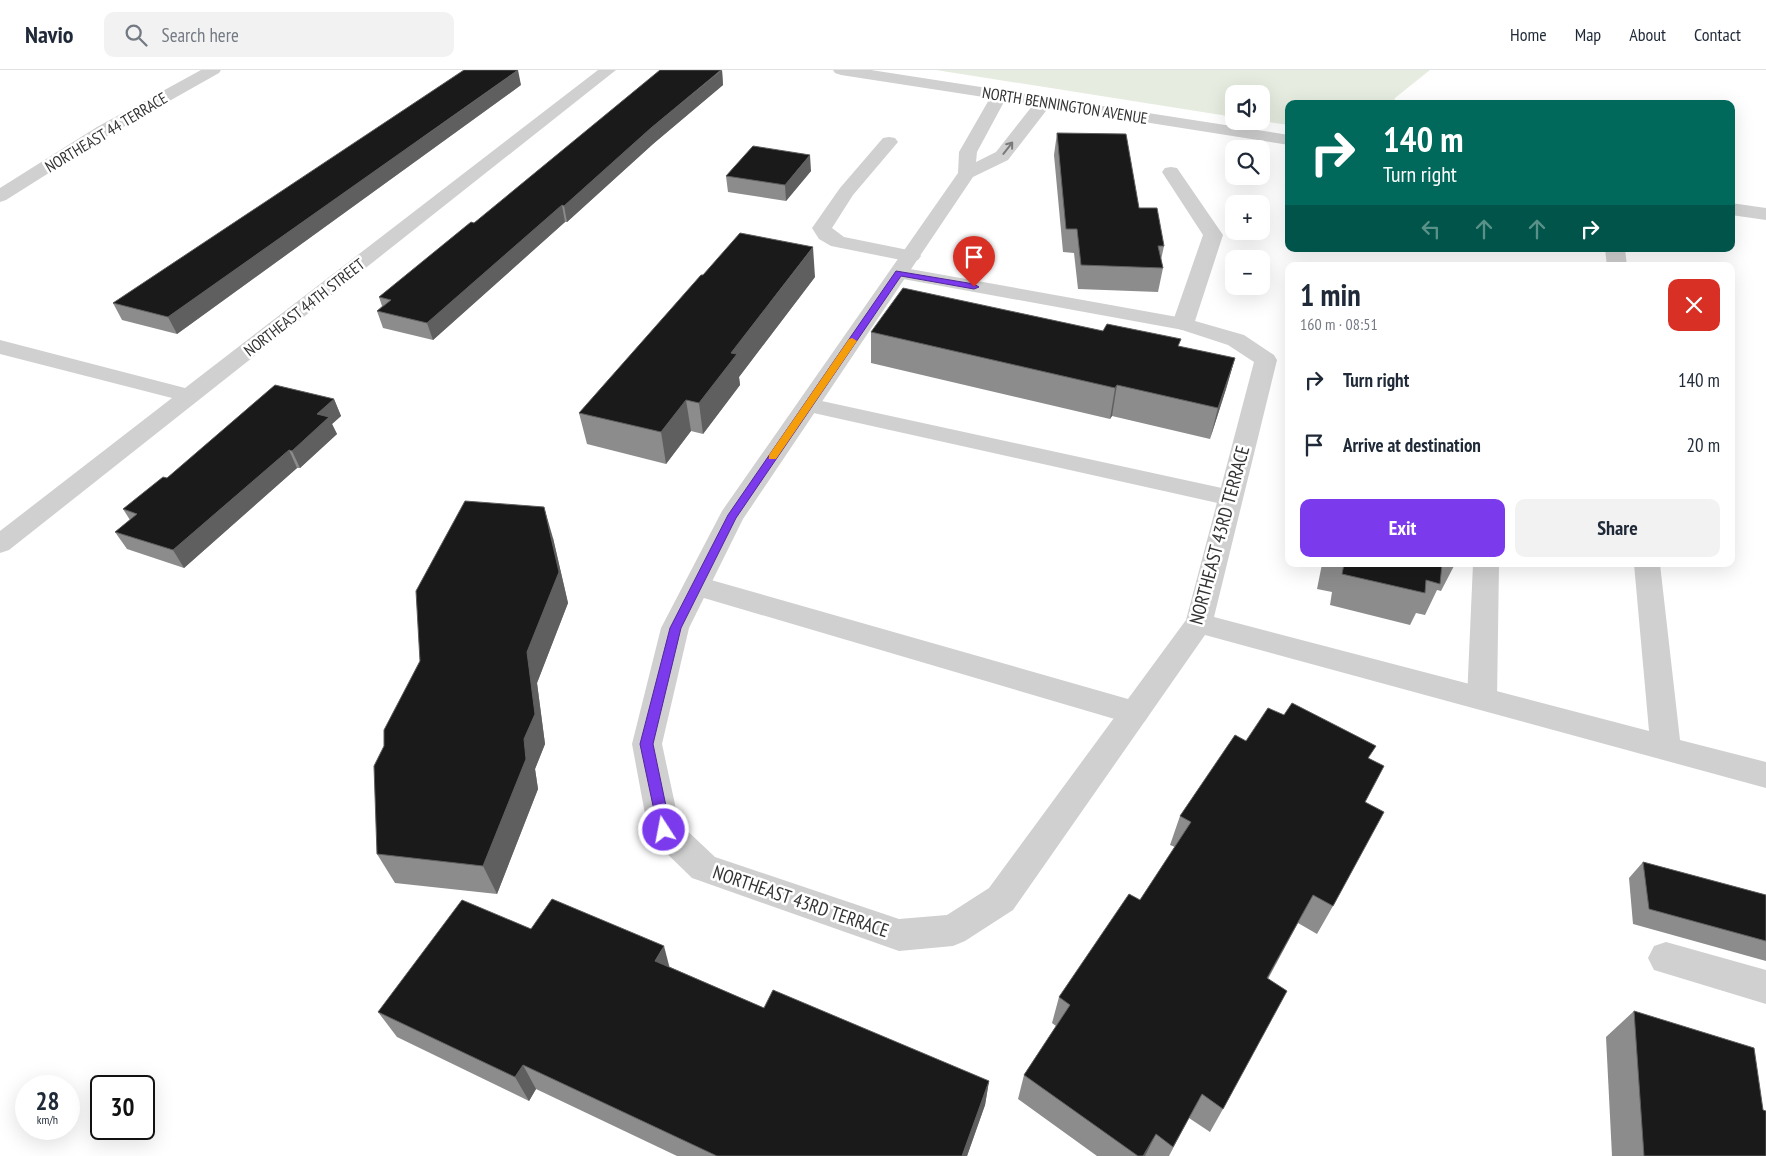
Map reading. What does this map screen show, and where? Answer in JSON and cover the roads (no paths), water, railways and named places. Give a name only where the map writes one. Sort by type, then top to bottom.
[{"type":"street","name":"NORTHEAST 44 TERRACE","points":[[0,196],[103,131],[213,70]]},
{"type":"street","name":"NORTHEAST 44TH STREET","points":[[0,544],[608,70]]},
{"type":"street","name":"NORTH BENNINGTON AVENUE","points":[[841,70],[1285,139]]},
{"type":"street","name":"NORTHEAST 43RD TERRACE","points":[[1000,94],[968,152],[967,173],[731,517],[675,628],[646,744],[664,830],[704,868],[899,935],[952,930],[1001,899],[1199,623],[1266,360],[1236,340],[1183,324]]},
{"type":"street","points":[[967,173],[1002,156],[1045,101]]},
{"type":"street","points":[[889,142],[846,192],[822,228],[826,235],[838,242],[905,264],[1183,324],[1213,235],[1171,172]]},
{"type":"street","points":[[1735,210],[1766,214]]},
{"type":"street","points":[[0,347],[190,396]]},
{"type":"street","points":[[808,406],[1231,498]]},
{"type":"street","points":[[1482,699],[1486,567]]},
{"type":"street","points":[[1647,567],[1666,748]]},
{"type":"street","points":[[697,586],[1135,713]]},
{"type":"street","points":[[1199,623],[1766,774]]},
{"type":"street","points":[[1666,958],[1766,987]]}]
